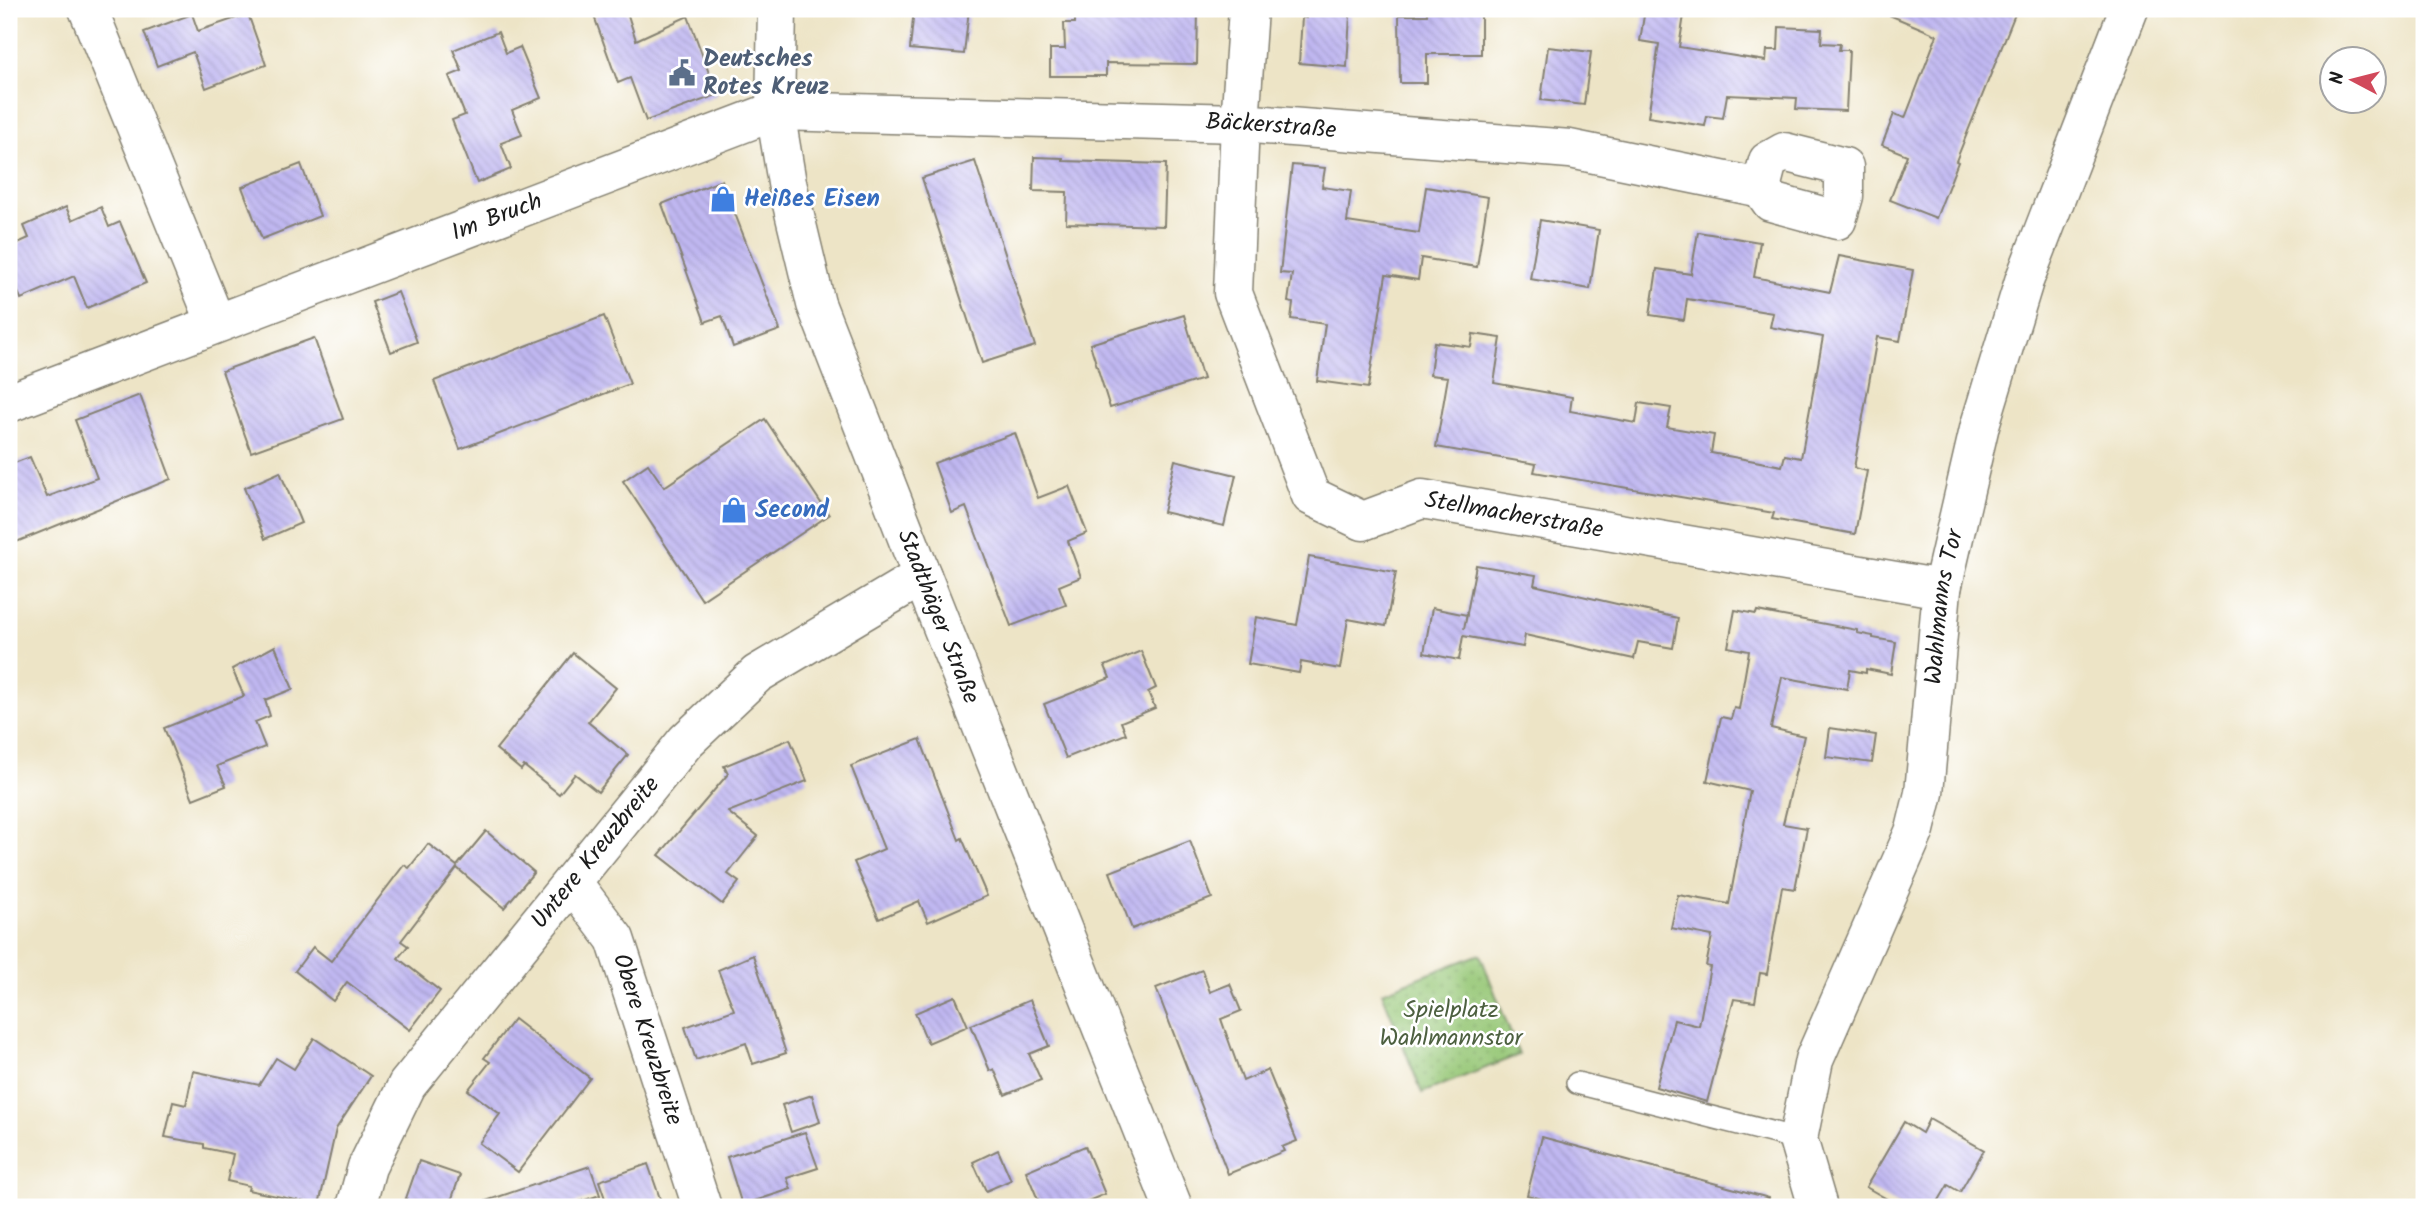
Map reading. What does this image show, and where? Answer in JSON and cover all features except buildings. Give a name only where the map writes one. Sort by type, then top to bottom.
[{"type":"street","points":[[88,9],[216,323]]},
{"type":"street","name":"Stadthäger Straße","points":[[777,9],[775,111],[787,183],[816,304],[1173,1207]]},
{"type":"street","name":"Stellmacherstraße","points":[[1248,9],[1233,293],[1311,496],[1363,521],[1422,499],[1942,589]]},
{"type":"street","name":"Wahlmanns Tor","points":[[1818,1207],[1798,1139],[1814,1060],[1915,830],[1924,793],[1942,589],[1980,425],[2024,281],[2129,9]]},
{"type":"street","name":"Im Bruch","points":[[9,403],[775,111]]},
{"type":"street","name":"Bäckerstraße","points":[[775,111],[1240,123],[1570,149],[1761,188]]},
{"type":"street","name":"Untere Kreuzbreite","points":[[356,1207],[367,1167],[407,1085],[686,741],[757,674],[922,576]]},
{"type":"street","name":"Obere Kreuzbreite","points":[[572,882],[615,939],[702,1207]]},
{"type":"lane","points":[[1577,1083],[1798,1139]]},
{"type":"green space","name":"Spielplatz Wahlmannstor","points":[[1480,954],[1519,1055],[1422,1093],[1382,992]]},
{"type":"place","name":"Deutsches Rotes Kreuz","points":[[682,73]]},
{"type":"place","name":"Heißes Eisen","points":[[723,199]]},
{"type":"place","name":"Second","points":[[734,510]]}]
